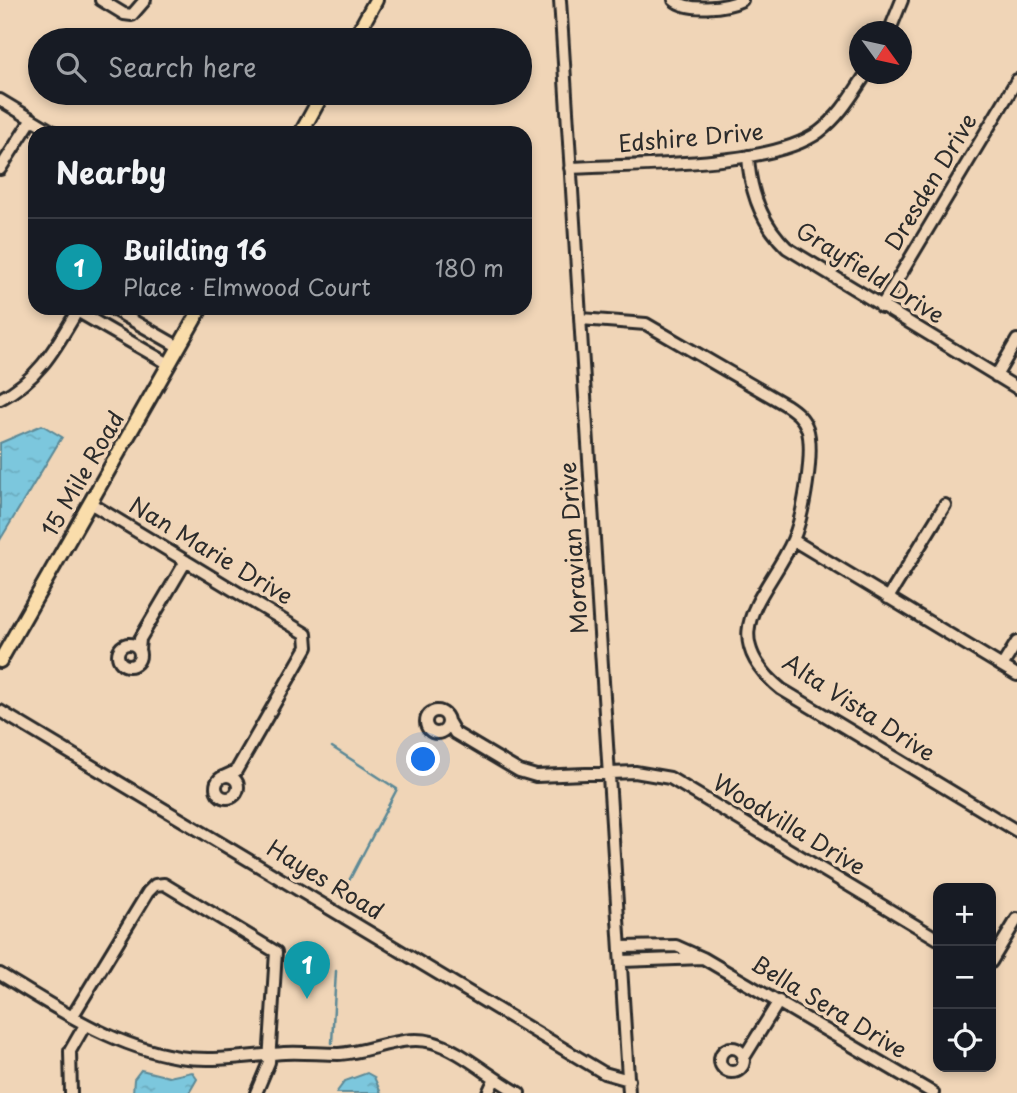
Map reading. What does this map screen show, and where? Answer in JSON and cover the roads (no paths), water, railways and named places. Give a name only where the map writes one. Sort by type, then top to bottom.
[{"type":"main road","points":[[361,28],[376,0]]},
{"type":"main road","points":[[305,126],[316,105]]},
{"type":"main road","name":"15 Mile Road","points":[[0,661],[197,315]]},
{"type":"street","points":[[101,0],[124,14],[132,15],[145,0]]},
{"type":"street","name":"Moravian Drive","points":[[560,0],[611,772],[629,1093]]},
{"type":"street","points":[[674,0],[688,7],[730,5],[742,0]]},
{"type":"street","points":[[893,21],[902,0]]},
{"type":"street","name":"Dresden Drive","points":[[881,307],[1017,80]]},
{"type":"street","name":"Edshire Drive","points":[[570,168],[748,156],[781,151],[818,132],[837,116],[859,84]]},
{"type":"street","points":[[0,100],[44,126]]},
{"type":"street","points":[[0,169],[32,119]]},
{"type":"street","name":"Grayfield Drive","points":[[748,156],[754,197],[779,241],[795,255],[1017,388]]},
{"type":"street","points":[[0,399],[30,381],[45,364],[74,315]]},
{"type":"street","points":[[88,315],[169,364]]},
{"type":"street","points":[[124,315],[180,346]]},
{"type":"street","name":"Alta Vista Drive","points":[[581,319],[632,321],[660,330],[786,405],[802,418],[810,441],[793,540],[749,617],[748,638],[752,654],[767,678],[1017,831]]},
{"type":"street","points":[[996,376],[1017,340]]},
{"type":"street","name":"Nan Marie Drive","points":[[90,503],[302,631],[308,638],[307,647],[236,777]]},
{"type":"street","points":[[888,598],[945,505]]},
{"type":"street","points":[[793,540],[1017,675]]},
{"type":"street","points":[[137,644],[186,561]]},
{"type":"street","points":[[1002,666],[1017,642]]},
{"type":"street","name":"Hayes Road","points":[[0,711],[604,1073],[616,1079],[629,1080]]},
{"type":"street","points":[[442,712],[455,733],[428,729],[429,715],[442,712]]},
{"type":"street","points":[[441,732],[448,721]]},
{"type":"street","name":"Woodvilla Drive","points":[[455,733],[519,771],[536,776],[611,772],[653,773],[670,778],[933,936]]},
{"type":"street","points":[[225,776],[236,777],[234,795],[224,798],[216,787],[225,776]]},
{"type":"street","points":[[72,1017],[148,891],[155,885],[163,884],[276,952],[269,1055],[266,1072],[256,1093]]},
{"type":"street","points":[[996,954],[1017,919]]},
{"type":"street","name":"Bella Sera Drive","points":[[622,947],[676,946],[703,958],[779,1001],[917,1089],[933,1093]]},
{"type":"street","points":[[622,961],[703,958]]},
{"type":"street","points":[[0,974],[85,1025],[130,1044],[179,1057],[253,1058],[269,1055],[349,1053],[408,1039],[421,1040],[447,1049],[519,1093]]},
{"type":"street","points":[[743,1052],[779,1001]]},
{"type":"street","points":[[71,1093],[70,1051],[85,1025]]},
{"type":"street","points":[[488,1093],[494,1080]]},
{"type":"water","points":[[42,425],[62,437],[0,540],[0,443]]},
{"type":"water","points":[[141,1070],[169,1077],[192,1072],[197,1079],[189,1093],[133,1093],[134,1079]]},
{"type":"water","points":[[367,1073],[374,1077],[381,1093],[336,1093],[345,1081]]},
{"type":"waterway","points":[[332,747],[397,789],[340,898]]},
{"type":"waterway","points":[[332,1043],[336,971]]},
{"type":"place","name":"Building 16","points":[[307,999]]}]
